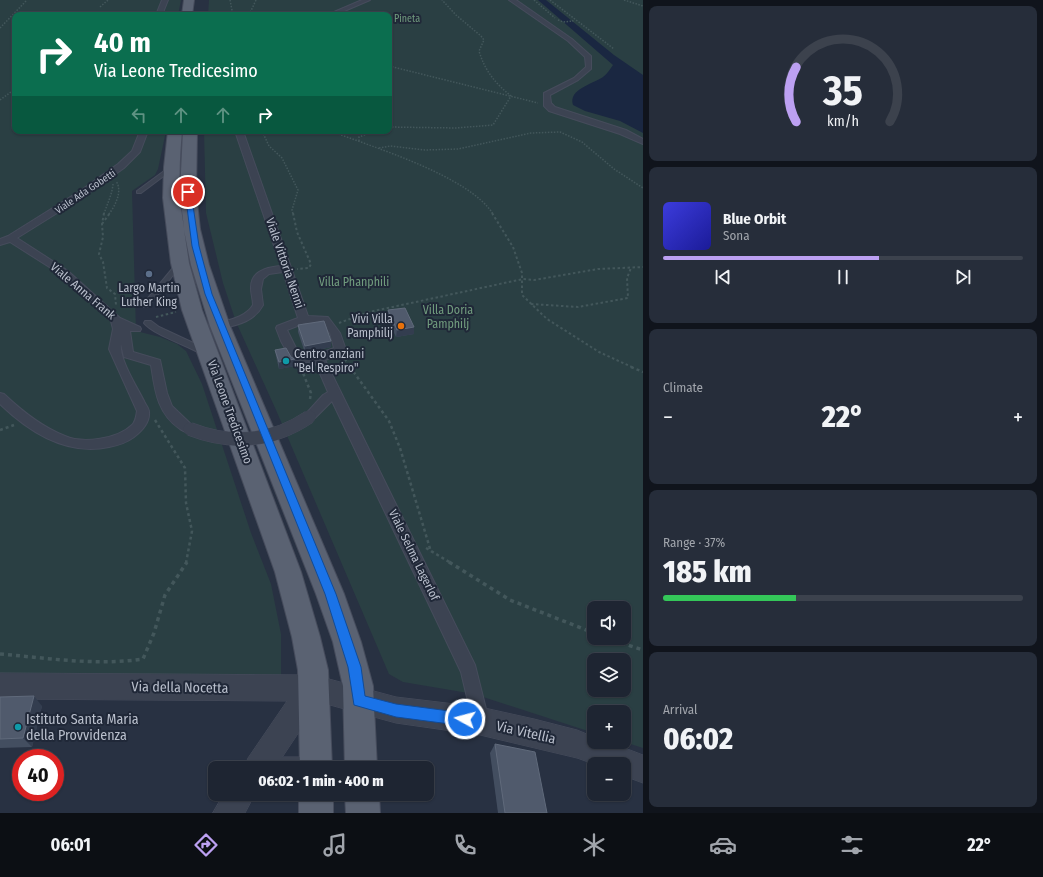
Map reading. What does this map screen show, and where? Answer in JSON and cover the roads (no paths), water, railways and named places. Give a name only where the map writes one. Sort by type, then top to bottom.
[{"type":"main road","points":[[187,12],[189,0]]},
{"type":"main road","name":"Via Leone Tredicesimo","points":[[175,134],[171,167],[173,219],[180,263],[192,310],[294,593],[311,659],[314,688],[316,761]]},
{"type":"main road","name":"Via Leone Tredicesimo","points":[[190,134],[188,175],[192,229],[204,279],[220,326],[330,594],[354,667],[359,700],[361,761]]},
{"type":"main road","points":[[316,801],[316,813]]},
{"type":"main road","points":[[362,801],[363,813]]},
{"type":"street","points":[[160,12],[165,0]]},
{"type":"street","points":[[337,12],[367,0]]},
{"type":"street","points":[[512,0],[570,40],[588,56],[589,68],[576,79],[546,94],[547,104],[552,109],[623,132],[643,142]]},
{"type":"street","name":"Viale Ada Gobetti","points":[[0,242],[11,238],[83,193],[121,166],[136,152],[143,134]]},
{"type":"street","name":"Viale Vittoria Nenni","points":[[240,134],[304,320],[324,319],[331,326],[338,337],[340,350],[319,358]]},
{"type":"street","name":"Viale Anna Frank","points":[[11,238],[65,273],[125,324]]},
{"type":"street","points":[[220,326],[245,318],[255,310],[258,302],[256,284],[262,273],[271,269],[287,269]]},
{"type":"street","points":[[0,397],[20,416],[61,440],[72,443],[99,444],[122,439],[141,422],[143,411],[118,361],[115,349],[118,329],[125,324],[128,354],[156,363],[163,402],[166,409],[178,421],[190,429],[216,438],[247,439],[282,432],[309,417],[327,398],[335,394],[319,358],[297,360],[286,341],[281,328],[304,320]]},
{"type":"street","name":"Viale Selma Lagerlof","points":[[335,394],[404,533],[469,670],[480,721]]},
{"type":"street","name":"Via della Nocetta","points":[[0,686],[314,688],[359,700]]},
{"type":"street","points":[[263,761],[299,707],[314,688]]},
{"type":"street","name":"Via Vitellia","points":[[359,700],[396,710],[480,721],[577,744],[643,769]]},
{"type":"street","points":[[228,813],[236,801]]},
{"type":"lane","points":[[139,192],[171,167]]},
{"type":"lane","points":[[146,304],[180,263]]},
{"type":"lane","points":[[148,323],[152,328],[209,354]]},
{"type":"water","points":[[538,0],[546,0],[614,55],[643,75],[643,133],[620,121],[585,111],[573,105],[572,99],[578,91],[603,77],[613,65]]},
{"type":"place","name":"Largo Martin Luther King","points":[[149,274]]},
{"type":"place","name":"Vivi Villa Pamphilij","points":[[401,326]]},
{"type":"place","name":"Centro anziani \"Bel Respiro\"","points":[[286,361]]},
{"type":"place","name":"Istituto Santa Maria della Provvidenza","points":[[18,727]]},
{"type":"park label","name":"Pineta","points":[[407,18]]},
{"type":"park label","name":"Villa Phanphili","points":[[354,282]]},
{"type":"park label","name":"Villa Doria Pamphilj","points":[[448,317]]}]
